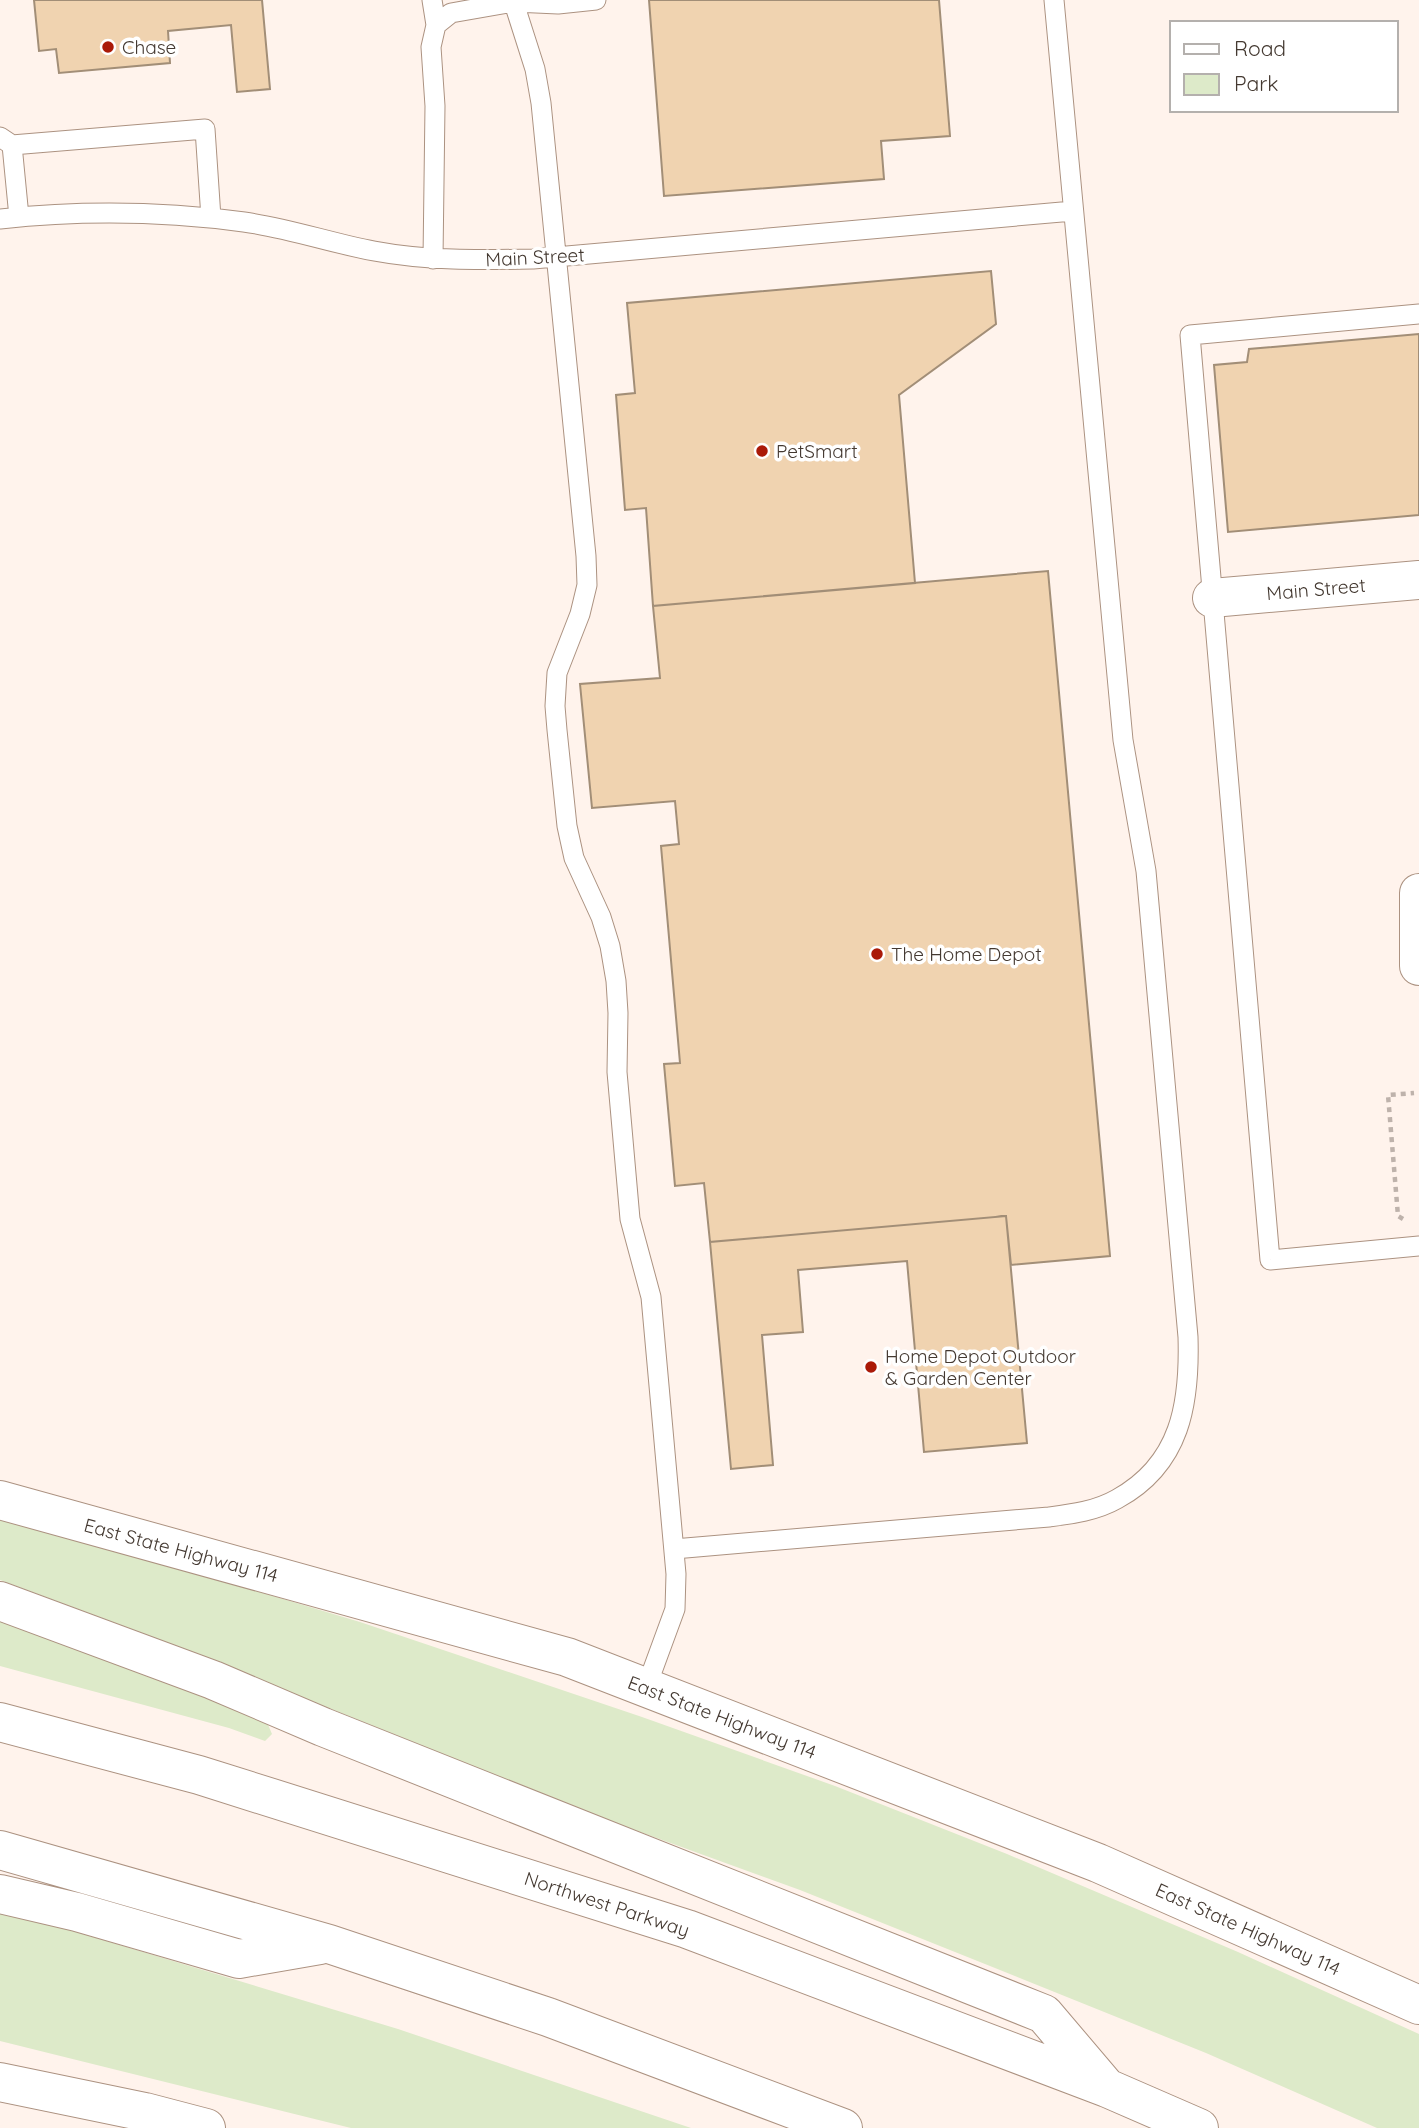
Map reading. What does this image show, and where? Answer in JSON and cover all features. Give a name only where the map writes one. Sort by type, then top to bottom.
[{"type":"main road","name":"Main Street","points":[[1212,598],[1419,580]]},
{"type":"main road","points":[[1419,893],[1419,966]]},
{"type":"main road","name":"East State Highway 114","points":[[0,1500],[567,1657],[1098,1863],[1419,2005]]},
{"type":"main road","points":[[0,1601],[213,1680],[323,1727],[1044,2014],[1107,2088]]},
{"type":"main road","name":"Northwest Parkway","points":[[0,1722],[199,1775],[687,1929],[1107,2088],[1199,2128]]},
{"type":"main road","points":[[0,1850],[330,1944],[548,2017],[843,2128]]},
{"type":"main road","points":[[0,1894],[77,1912],[239,1959],[330,1944]]},
{"type":"main road","points":[[0,2082],[145,2112],[197,2127]]},
{"type":"lane","points":[[432,0],[436,25],[430,47],[435,106],[433,259]]},
{"type":"lane","points":[[436,25],[451,13],[514,1],[558,4],[596,0]]},
{"type":"lane","points":[[674,1549],[1049,1517],[1084,1511],[1116,1500],[1143,1481],[1166,1455],[1180,1428],[1187,1394],[1188,1337],[1146,872],[1123,740],[1054,0]]},
{"type":"lane","points":[[514,1],[536,69],[541,103],[587,584],[580,614],[557,673],[557,730],[567,826],[574,858],[601,918],[610,946],[616,981],[617,1072],[630,1219],[651,1297],[676,1574],[675,1609],[646,1688]]},
{"type":"lane","points":[[10,218],[6,141],[205,129],[211,218]]},
{"type":"lane","name":"Main Street","points":[[10,218],[128,212],[211,218],[247,223],[376,251],[433,259],[480,260],[556,257],[1073,211]]},
{"type":"lane","points":[[1419,314],[1190,335],[1270,1260],[1419,1246]]},
{"type":"path","points":[[1409,1222],[1398,1216],[1388,1095],[1414,1093]]},
{"type":"green space","points":[[0,1519],[156,1561],[360,1622],[642,1717],[835,1786],[1007,1854],[1238,1952],[1419,2034],[1419,2128],[1377,2128],[1206,2053],[800,1890],[610,1821],[142,1633],[0,1580]]},
{"type":"green space","points":[[0,1615],[266,1720],[272,1734],[265,1741],[229,1728],[0,1666]]},
{"type":"green space","points":[[0,1912],[57,1926],[398,2029],[691,2128],[351,2128],[0,2041]]},
{"type":"building","points":[[34,0],[262,0],[270,89],[237,92],[231,25],[168,31],[170,63],[59,73],[56,49],[39,51]]},
{"type":"building","points":[[649,0],[939,0],[950,136],[881,141],[884,179],[664,196]]},
{"type":"building","name":"PetSmart","points":[[991,271],[996,324],[899,395],[915,583],[653,606],[646,508],[625,510],[616,395],[635,393],[627,303]]},
{"type":"building","points":[[1419,334],[1419,515],[1228,532],[1214,365],[1247,362],[1249,349]]},
{"type":"building","name":"The Home Depot","points":[[1048,571],[1110,1256],[1011,1265],[1006,1216],[710,1242],[704,1183],[675,1186],[664,1064],[680,1063],[661,846],[679,844],[675,801],[592,808],[580,684],[660,678],[653,606]]},
{"type":"building","points":[[1006,1216],[1027,1443],[924,1452],[907,1261],[798,1270],[803,1332],[762,1335],[773,1465],[731,1469],[710,1242]]},
{"type":"place","name":"Chase","points":[[108,47]]},
{"type":"place","name":"PetSmart","points":[[762,451]]},
{"type":"place","name":"The Home Depot","points":[[877,954]]},
{"type":"place","name":"Home Depot Outdoor & Garden Center","points":[[871,1367]]}]
